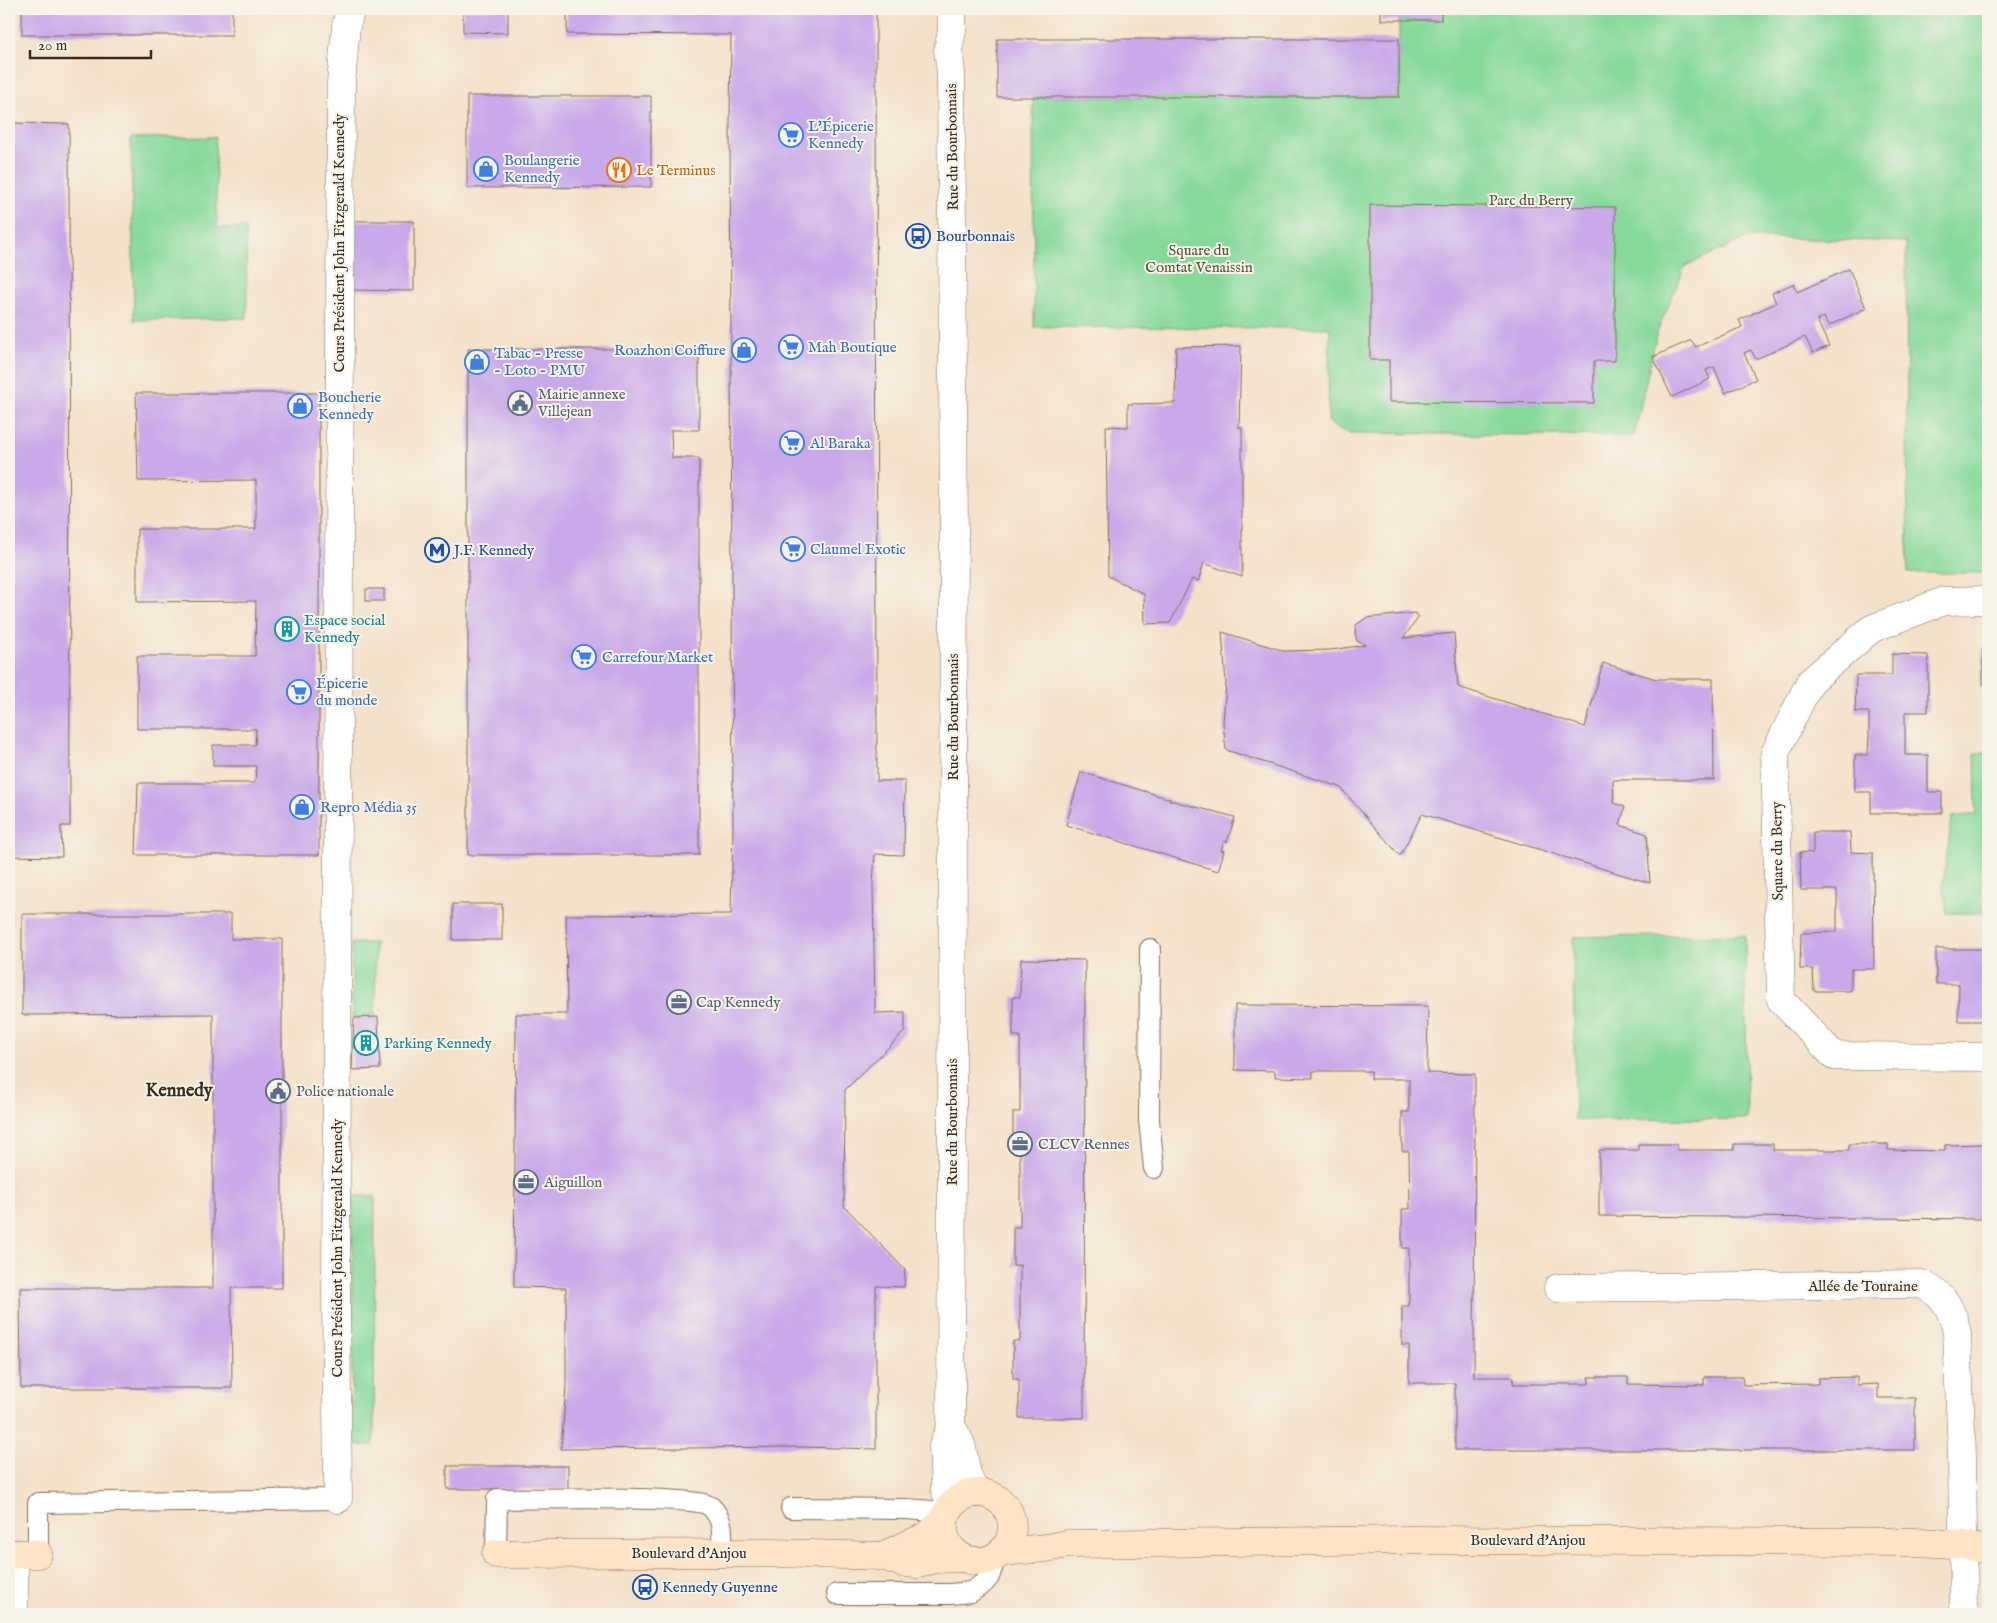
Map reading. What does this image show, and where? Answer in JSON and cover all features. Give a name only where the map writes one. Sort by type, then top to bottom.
[{"type":"street","name":"Cours Président John Fitzgerald Kennedy","points":[[338,1499],[336,1291],[340,94],[346,25],[351,9]]},
{"type":"street","name":"Rue du Bourbonnais","points":[[948,1512],[943,1446],[951,1426],[954,534],[951,72],[948,50],[952,31],[952,9]]},
{"type":"street","name":"Square du Berry","points":[[1988,600],[1944,601],[1871,629],[1810,682],[1775,753],[1781,1000],[1834,1056],[1988,1057]]},
{"type":"street","name":"Allée de Touraine","points":[[1558,1288],[1922,1284],[1934,1290],[1954,1314],[1957,1333],[1976,1548],[1964,1614]]},
{"type":"street","name":"Rue du Bourbonnais","points":[[951,1426],[962,1446],[963,1461],[970,1483],[977,1492]]},
{"type":"street","points":[[977,1492],[994,1497],[1002,1502],[1011,1517],[1011,1536],[1008,1545],[999,1554],[979,1562],[963,1558],[955,1553],[945,1538],[948,1512],[967,1494],[977,1492]]},
{"type":"street","name":"Boulevard d'Anjou","points":[[882,1556],[927,1536],[948,1512]]},
{"type":"street","name":"Boulevard d'Anjou","points":[[1011,1517],[1044,1535],[1067,1544]]},
{"type":"street","name":"Boulevard d'Anjou","points":[[999,1554],[1067,1544],[1462,1540],[1892,1542],[1976,1548]]},
{"type":"street","name":"Boulevard d'Anjou","points":[[496,1554],[722,1553],[882,1556],[903,1563],[918,1564],[941,1558],[963,1558]]},
{"type":"street","points":[[14,1614],[21,1554]]},
{"type":"lane","points":[[1150,949],[1149,1120],[1154,1168]]},
{"type":"lane","points":[[21,1554],[38,1503],[338,1499]]},
{"type":"lane","points":[[496,1554],[497,1499],[646,1499],[700,1502],[709,1505],[721,1519],[722,1553]]},
{"type":"lane","points":[[791,1508],[906,1509],[948,1512]]},
{"type":"lane","points":[[837,1594],[950,1594],[971,1592],[989,1577],[999,1554]]},
{"type":"green space","name":"Parc du Berry","points":[[1441,9],[1988,9],[1988,573],[1908,573],[1906,242],[1749,237],[1685,266],[1657,332],[1634,436],[1349,433],[1336,428],[1328,421],[1330,328],[1034,327],[1033,97],[1399,97],[1399,20],[1440,20]]},
{"type":"green space","points":[[215,137],[217,228],[246,228],[247,318],[134,320],[131,138]]},
{"type":"green space","points":[[1975,753],[1988,753],[1988,913],[1947,913],[1943,884],[1952,817],[1976,814]]},
{"type":"green space","points":[[1745,935],[1747,1119],[1575,1120],[1573,937]]},
{"type":"green space","points":[[352,943],[375,943],[375,1017],[352,1017]]},
{"type":"green space","points":[[353,1196],[375,1196],[374,1445],[352,1445]]},
{"type":"building","points":[[22,9],[232,9],[232,35],[22,35]]},
{"type":"building","points":[[463,9],[508,9],[508,33],[463,32]]},
{"type":"building","points":[[567,9],[876,9],[877,781],[905,781],[904,855],[875,854],[873,884],[875,1013],[905,1012],[905,1031],[845,1090],[844,1206],[905,1270],[904,1287],[876,1286],[876,1449],[803,1447],[561,1449],[566,1387],[566,1288],[514,1287],[516,1014],[567,1014],[566,915],[731,914],[733,827],[731,35],[567,34]]},
{"type":"building","points":[[1381,9],[1441,9],[1441,20],[1381,20]]},
{"type":"building","points":[[997,39],[1399,39],[1399,97],[997,97]]},
{"type":"building","points":[[467,96],[651,96],[651,187],[467,188]]},
{"type":"building","points":[[9,123],[69,124],[70,826],[61,826],[62,857],[9,856]]},
{"type":"building","points":[[1370,205],[1615,207],[1615,361],[1594,361],[1594,403],[1389,402],[1389,360],[1370,360]]},
{"type":"building","points":[[349,221],[414,221],[414,291],[349,290]]},
{"type":"building","points":[[1849,269],[1866,308],[1828,326],[1824,317],[1817,320],[1829,346],[1813,353],[1805,337],[1756,359],[1751,350],[1744,353],[1756,379],[1725,393],[1714,367],[1706,370],[1710,379],[1672,397],[1653,357],[1691,340],[1696,347],[1742,327],[1739,320],[1776,303],[1772,293],[1783,288],[1793,284],[1797,292]]},
{"type":"building","points":[[1241,346],[1239,428],[1242,427],[1242,577],[1204,563],[1198,581],[1192,579],[1170,623],[1145,624],[1144,594],[1108,576],[1106,426],[1128,427],[1128,404],[1175,403],[1176,347]]},
{"type":"building","name":"Carrefour Market","points":[[468,349],[699,349],[699,430],[671,430],[672,458],[699,458],[699,855],[468,855]]},
{"type":"building","name":"Espace social Kennedy","points":[[136,393],[319,393],[319,855],[136,855],[138,783],[255,783],[256,766],[213,766],[213,745],[255,745],[256,729],[137,729],[137,656],[255,656],[256,601],[137,602],[137,529],[256,529],[256,480],[138,481]]},
{"type":"building","points":[[366,589],[384,589],[384,601],[366,601]]},
{"type":"building","points":[[1415,613],[1419,617],[1403,638],[1454,633],[1458,687],[1585,727],[1603,663],[1656,679],[1713,679],[1714,780],[1613,780],[1614,803],[1625,807],[1620,825],[1647,834],[1650,883],[1422,814],[1400,856],[1340,787],[1226,750],[1223,723],[1226,683],[1222,632],[1284,651],[1331,650],[1365,645],[1357,641],[1355,634],[1356,625],[1366,618]]},
{"type":"building","points":[[1983,647],[1988,647],[1988,684],[1983,684]]},
{"type":"building","points":[[1892,654],[1928,655],[1928,712],[1905,712],[1905,755],[1928,755],[1928,792],[1942,792],[1942,813],[1871,813],[1871,792],[1855,792],[1855,755],[1868,755],[1869,734],[1869,712],[1855,712],[1856,675],[1892,675]]},
{"type":"building","points":[[1081,772],[1169,800],[1235,817],[1227,842],[1224,841],[1221,850],[1224,851],[1218,871],[1066,825]]},
{"type":"building","points":[[1813,832],[1850,832],[1851,852],[1873,853],[1874,969],[1851,969],[1851,991],[1814,991],[1813,969],[1800,969],[1801,933],[1837,932],[1837,890],[1801,890],[1800,852],[1813,853]]},
{"type":"building","points":[[453,904],[502,904],[502,940],[453,940]]},
{"type":"building","points":[[22,914],[231,914],[231,939],[282,939],[282,1288],[231,1288],[232,1388],[21,1388],[20,1288],[213,1288],[213,1014],[22,1015]]},
{"type":"building","points":[[1936,949],[1988,949],[1988,1021],[1958,1021],[1959,984],[1936,984]]},
{"type":"building","points":[[1021,959],[1085,960],[1084,1418],[1019,1418],[1019,1379],[1013,1379],[1013,1341],[1020,1341],[1020,1265],[1013,1266],[1013,1227],[1020,1227],[1020,1150],[1013,1150],[1013,1112],[1020,1112],[1020,1036],[1013,1036],[1013,997],[1020,997]]},
{"type":"building","points":[[1235,1005],[1428,1006],[1427,1073],[1475,1074],[1474,1377],[1514,1377],[1513,1384],[1589,1384],[1589,1377],[1628,1377],[1628,1384],[1704,1385],[1704,1377],[1742,1377],[1743,1385],[1818,1384],[1818,1378],[1857,1377],[1857,1385],[1878,1384],[1878,1398],[1915,1398],[1915,1450],[1455,1450],[1455,1383],[1409,1383],[1409,1345],[1402,1345],[1402,1306],[1409,1306],[1409,1248],[1402,1248],[1402,1209],[1410,1209],[1409,1151],[1402,1151],[1402,1112],[1409,1112],[1409,1079],[1371,1079],[1371,1071],[1313,1071],[1313,1078],[1275,1077],[1275,1071],[1235,1070]]},
{"type":"building","name":"Parking Kennedy","points":[[378,1017],[380,1069],[352,1070],[354,1018]]},
{"type":"building","points":[[1638,1144],[1677,1144],[1677,1150],[1734,1150],[1734,1144],[1773,1144],[1773,1150],[1849,1150],[1849,1144],[1888,1144],[1888,1150],[1945,1151],[1945,1145],[1984,1144],[1984,1150],[1988,1150],[1988,1219],[1599,1216],[1599,1150],[1638,1150]]},
{"type":"building","points":[[447,1466],[568,1466],[568,1489],[447,1489]]},
{"type":"place","name":"L'Épicerie Kennedy","points":[[791,135]]},
{"type":"place","name":"Boulangerie Kennedy","points":[[486,169]]},
{"type":"place","name":"Le Terminus","points":[[619,170]]},
{"type":"place","name":"Bourbonnais","points":[[918,236]]},
{"type":"place","name":"Mah Boutique","points":[[791,347]]},
{"type":"place","name":"Roazhon Coiffure","points":[[744,350]]},
{"type":"place","name":"Tabac - Presse - Loto - PMU","points":[[477,362]]},
{"type":"place","name":"Mairie annexe Villejean","points":[[520,403]]},
{"type":"place","name":"Boucherie Kennedy","points":[[300,406]]},
{"type":"place","name":"Al Baraka","points":[[792,443]]},
{"type":"place","name":"Claumel Exotic","points":[[793,549]]},
{"type":"place","name":"J.F. Kennedy","points":[[437,550]]},
{"type":"place","name":"Espace social Kennedy","points":[[287,629]]},
{"type":"place","name":"Carrefour Market","points":[[584,657]]},
{"type":"place","name":"Épicerie du monde","points":[[299,692]]},
{"type":"place","name":"Repro Média 35","points":[[302,807]]},
{"type":"place","name":"Cap Kennedy","points":[[679,1002]]},
{"type":"place","name":"Parking Kennedy","points":[[366,1043]]},
{"type":"place","name":"Police nationale","points":[[278,1091]]},
{"type":"place","name":"CLCV Rennes","points":[[1020,1144]]},
{"type":"place","name":"Aiguillon","points":[[526,1182]]},
{"type":"place","name":"Kennedy Guyenne","points":[[645,1587]]},
{"type":"district","name":"Kennedy","points":[[179,1090]]},
{"type":"park label","name":"Square du Comtat Venaissin","points":[[1199,258]]}]
